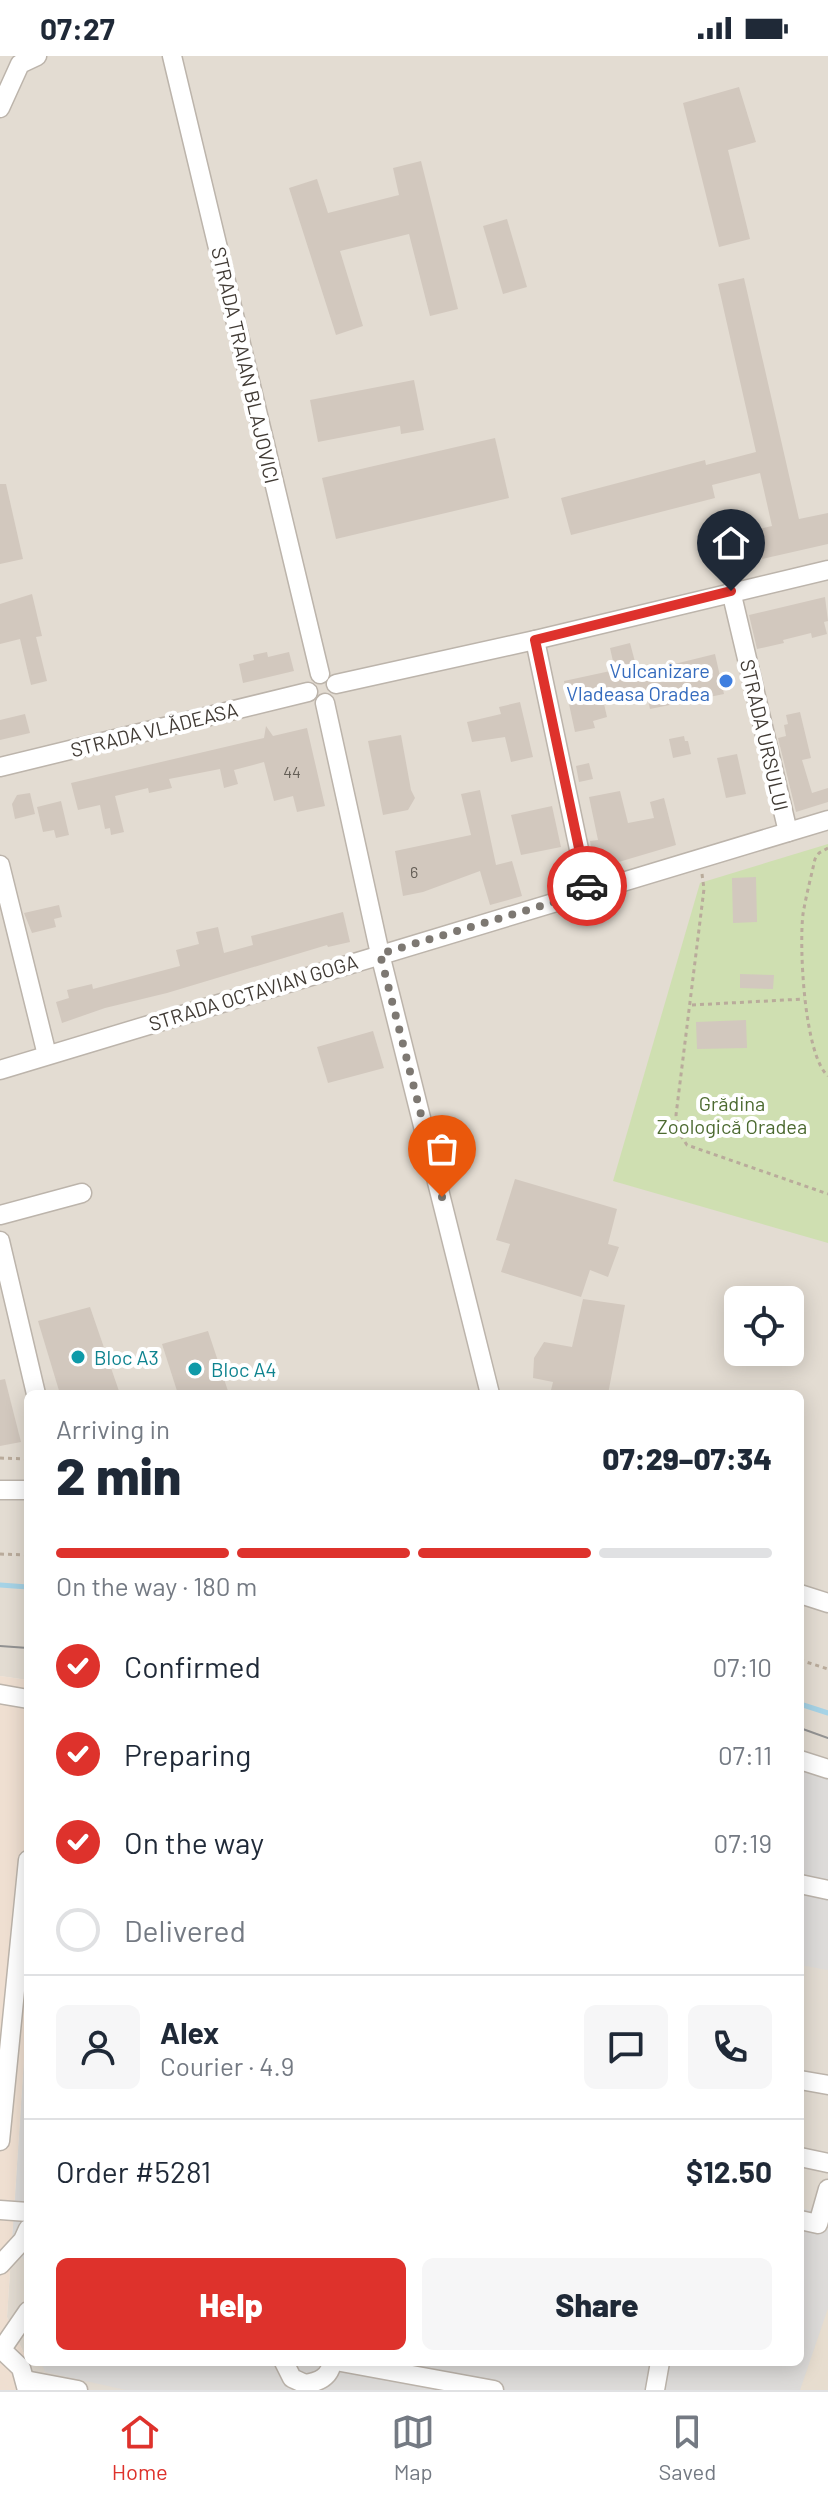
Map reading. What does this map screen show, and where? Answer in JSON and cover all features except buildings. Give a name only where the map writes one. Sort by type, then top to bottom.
[{"type":"street","points":[[0,108],[20,64],[37,56]]},
{"type":"street","name":"STRADA TRAIAN BLAJOVICI","points":[[172,56],[328,679]]},
{"type":"street","points":[[328,679],[336,693],[325,703],[317,702],[308,692],[312,678],[328,679],[535,640],[828,570]]},
{"type":"street","name":"STRADA URSULUI","points":[[731,591],[788,832]]},
{"type":"street","points":[[535,640],[588,892]]},
{"type":"street","name":"STRADA VLĂDEASA","points":[[0,767],[308,692]]},
{"type":"street","points":[[325,703],[380,954],[489,1390]]},
{"type":"street","name":"STRADA OCTAVIAN GOGA","points":[[0,1070],[828,820]]},
{"type":"street","points":[[0,865],[47,1055]]},
{"type":"street","points":[[0,1215],[82,1193]]},
{"type":"street","points":[[0,1241],[35,1390]]},
{"type":"street","points":[[0,1490],[24,1490]]},
{"type":"street","points":[[804,1595],[828,1603]]},
{"type":"street","points":[[0,1694],[24,1698]]},
{"type":"street","points":[[804,1761],[828,1769]]},
{"type":"street","points":[[804,1885],[828,1890]]},
{"type":"street","points":[[0,2141],[24,1896]]},
{"type":"street","points":[[804,2081],[828,2085]]},
{"type":"street","points":[[804,2158],[828,2163]]},
{"type":"street","points":[[804,2221],[818,2224],[828,2189]]},
{"type":"street","points":[[0,2210],[24,2212]]},
{"type":"street","points":[[0,2265],[24,2238]]},
{"type":"street","points":[[24,2316],[1,2348],[21,2368],[26,2385],[78,2390]]},
{"type":"street","points":[[286,2366],[292,2378],[305,2387],[321,2380],[331,2366]]},
{"type":"street","points":[[363,2366],[494,2390]]},
{"type":"street","points":[[655,2390],[659,2366]]},
{"type":"path","points":[[828,848],[815,859],[803,913],[804,999],[817,1063],[828,1076]]},
{"type":"path","points":[[701,859],[704,889],[676,1115],[678,1131],[687,1145],[828,1194]]},
{"type":"path","points":[[691,1005],[804,999]]},
{"type":"path","points":[[0,1458],[24,1459]]},
{"type":"path","points":[[0,1554],[24,1555]]},
{"type":"path","points":[[804,1661],[828,1669]]},
{"type":"shaded area","points":[[0,56],[828,56],[828,2390],[41,2390],[30,2366],[804,2366],[804,1390],[24,1390],[24,1679],[0,1676]]},
{"type":"shaded area","points":[[0,1676],[24,1679],[24,2058],[7,2317],[24,2354],[24,2366],[30,2366],[41,2390],[0,2390]]},
{"type":"shaded area","points":[[804,1770],[828,1778],[828,1970],[804,1966]]},
{"type":"shaded area","points":[[24,2058],[24,2354],[7,2317]]},
{"type":"shaded area","points":[[24,2065],[24,2260],[12,2245]]},
{"type":"shaded area","points":[[804,2209],[828,2214],[828,2308],[800,2390],[126,2390],[45,2372],[43,2366],[804,2366]]},
{"type":"shaded area","points":[[828,2308],[828,2390],[800,2390]]},
{"type":"green space","name":"Grădina Zoologică Oradea","points":[[828,844],[828,1243],[613,1181],[700,883]]},
{"type":"waterway","points":[[0,1585],[24,1587]]},
{"type":"waterway","points":[[804,1705],[828,1713]]},
{"type":"tram line","points":[[0,1646],[24,1648]]},
{"type":"tram line","points":[[804,1729],[828,1738]]},
{"type":"way so far","points":[[442,1197],[380,954],[588,892],[587,886]]},
{"type":"place","name":"Vulcanizare Vladeasa Oradea","points":[[726,681]]},
{"type":"place","name":"Bloc A3","points":[[78,1357]]},
{"type":"place","name":"Bloc A4","points":[[195,1369]]},
{"type":"route","points":[[587,886],[535,640],[731,591]]}]
